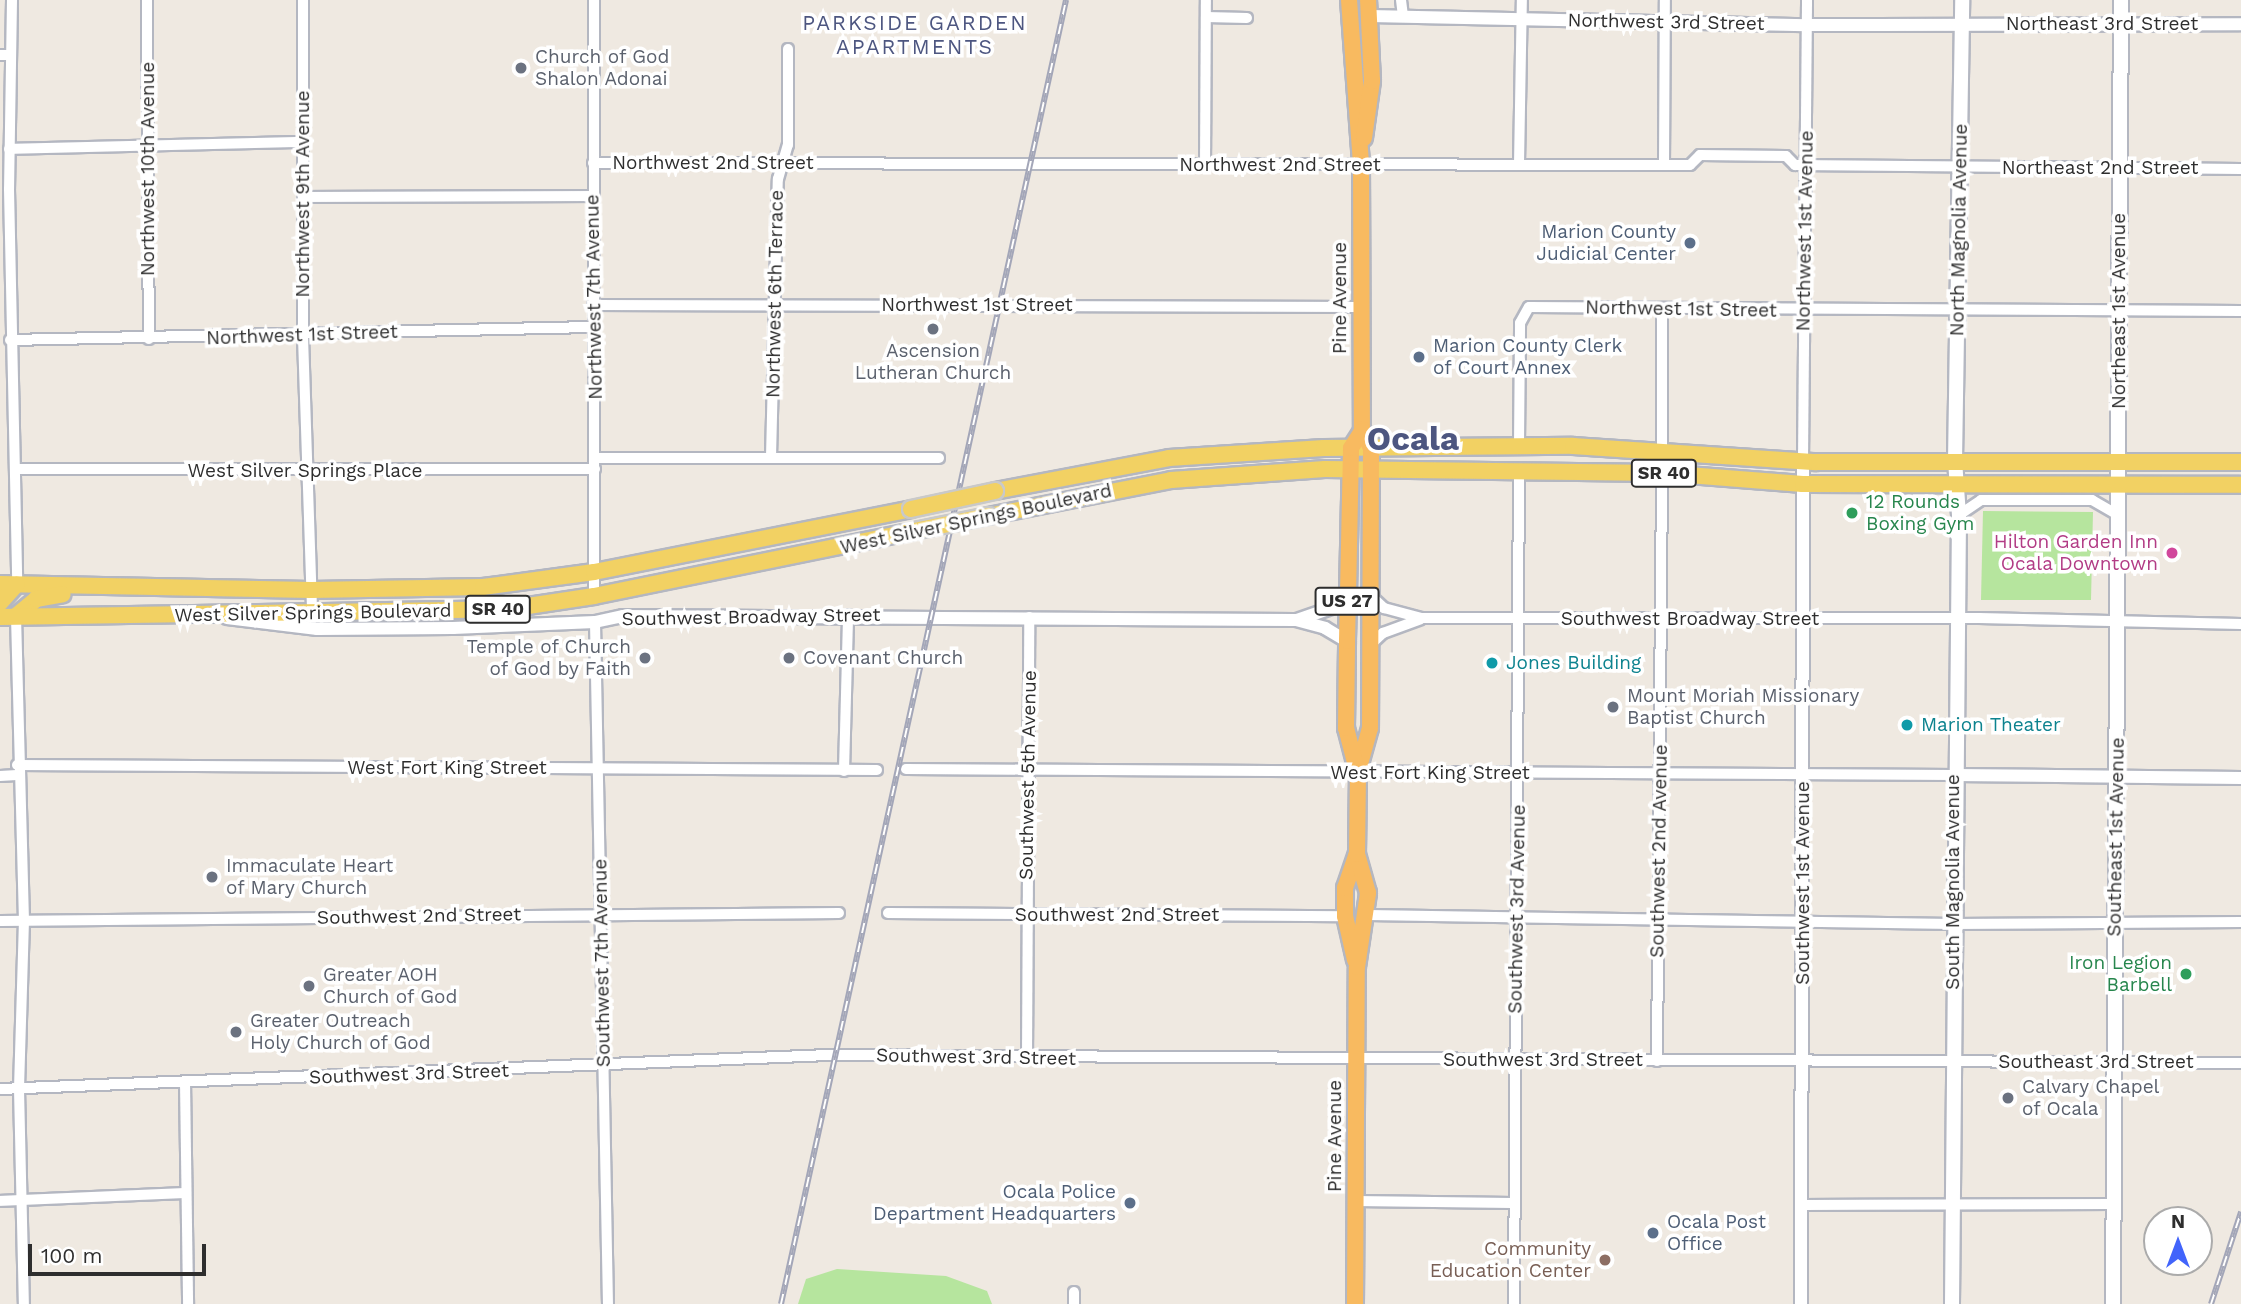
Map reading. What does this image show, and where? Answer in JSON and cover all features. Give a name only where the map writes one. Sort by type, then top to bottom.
[{"type":"highway","name":"Pine Avenue","points":[[1349,0],[1361,165],[1362,431],[1371,448],[1370,728],[1357,774]]},
{"type":"highway","name":"Pine Avenue","points":[[1361,165],[1372,81],[1369,8]]},
{"type":"highway","points":[[1351,448],[1362,431]]},
{"type":"highway","name":"Pine Avenue","points":[[1351,448],[1346,728],[1357,774],[1357,854],[1368,893],[1368,915],[1357,967],[1355,1304]]},
{"type":"highway","name":"Pine Avenue","points":[[1357,854],[1345,888],[1345,916],[1357,967]]},
{"type":"main road","name":"North Magnolia Avenue","points":[[1955,461],[1962,0]]},
{"type":"main road","name":"Northeast 1st Avenue","points":[[2118,622],[2121,0]]},
{"type":"main road","name":"West Silver Springs Boulevard","points":[[8,584],[310,590],[483,587],[594,572],[1180,456],[1351,448],[1518,445],[1803,461],[1955,461]]},
{"type":"main road","points":[[1590,471],[1609,463],[1644,463],[1662,451]]},
{"type":"main road","points":[[1662,473],[1678,458],[1732,457]]},
{"type":"main road","name":"SR 40","points":[[1955,461],[2241,462]]},
{"type":"main road","name":"South Magnolia Avenue","points":[[1952,1304],[1954,775],[1959,515],[1955,461]]},
{"type":"main road","name":"West Silver Springs Boulevard","points":[[8,616],[469,611],[594,596],[988,516],[1202,476],[1350,470],[1590,471],[1662,473],[1803,484],[1957,485]]},
{"type":"main road","name":"SR 40","points":[[1957,485],[2241,485]]},
{"type":"main road","points":[[0,603],[8,584]]},
{"type":"main road","points":[[8,616],[49,595],[134,595],[177,587]]},
{"type":"main road","name":"Southeast 1st Avenue","points":[[2113,1304],[2118,622]]},
{"type":"street","points":[[8,584],[16,469],[4,189],[9,149],[12,0]]},
{"type":"street","name":"Northwest 10th Avenue","points":[[147,0],[149,339]]},
{"type":"street","name":"Northwest 9th Avenue","points":[[303,0],[303,337],[312,614]]},
{"type":"street","name":"Northwest 7th Avenue","points":[[594,0],[592,197],[595,463]]},
{"type":"street","points":[[1205,166],[1206,0]]},
{"type":"street","points":[[1401,0],[1402,17]]},
{"type":"street","points":[[1519,164],[1522,0]]},
{"type":"street","points":[[1664,164],[1665,0]]},
{"type":"street","name":"Northwest 1st Avenue","points":[[1803,461],[1807,0]]},
{"type":"street","name":"Northwest 3rd Street","points":[[1369,8],[1402,17],[1807,25],[1962,25]]},
{"type":"street","points":[[1206,17],[1247,18]]},
{"type":"street","name":"Northeast 3rd Street","points":[[1962,25],[2241,24]]},
{"type":"street","name":"Northwest 6th Terrace","points":[[771,457],[774,303],[782,163],[788,145],[788,49]]},
{"type":"street","points":[[0,55],[11,55]]},
{"type":"street","points":[[9,149],[302,142]]},
{"type":"street","name":"Northwest 2nd Street","points":[[593,163],[1205,166],[1690,164],[1700,155],[1786,156],[1795,164],[1959,167]]},
{"type":"street","name":"Northeast 2nd Street","points":[[1959,167],[2241,169]]},
{"type":"street","points":[[303,197],[592,197]]},
{"type":"street","name":"Northwest 1st Street","points":[[593,305],[774,303],[1361,307]]},
{"type":"street","name":"Northwest 1st Street","points":[[1518,445],[1520,323],[1529,307],[2241,311]]},
{"type":"street","points":[[1662,309],[1662,451]]},
{"type":"street","name":"Northwest 1st Street","points":[[10,341],[303,337],[593,327]]},
{"type":"street","name":"West Silver Springs Place","points":[[16,469],[306,472],[771,457],[939,458]]},
{"type":"street","name":"Southwest 1st Avenue","points":[[1801,1304],[1803,461]]},
{"type":"street","points":[[594,596],[595,463]]},
{"type":"street","name":"Southwest 3rd Avenue","points":[[1514,1304],[1512,1203],[1521,619],[1519,472]]},
{"type":"street","name":"Southwest 2nd Avenue","points":[[1657,1061],[1662,473]]},
{"type":"street","points":[[1959,515],[1981,500],[2092,500],[2119,515]]},
{"type":"street","name":"Southwest Broadway Street","points":[[1296,621],[1337,607],[1348,593]]},
{"type":"street","name":"Southwest Broadway Street","points":[[1371,596],[1384,608],[1421,618],[1958,618],[2241,624]]},
{"type":"street","name":"Southwest Broadway Street","points":[[208,615],[317,629],[595,622],[623,616],[848,615],[1296,621],[1325,628],[1347,641]]},
{"type":"street","points":[[844,771],[848,615]]},
{"type":"street","points":[[8,616],[23,920],[19,1089],[24,1304]]},
{"type":"street","name":"Southwest 5th Avenue","points":[[1027,1059],[1029,617]]},
{"type":"street","name":"Southwest Broadway Street","points":[[1370,645],[1384,632],[1421,618]]},
{"type":"street","name":"Southwest 7th Avenue","points":[[595,622],[608,1304]]},
{"type":"street","name":"West Fort King Street","points":[[906,769],[1357,774],[1518,772],[1954,775]]},
{"type":"street","name":"West Fort King Street","points":[[0,776],[17,770],[877,770]]},
{"type":"street","points":[[1954,775],[2117,779],[2241,778]]},
{"type":"street","name":"Southwest 2nd Street","points":[[0,921],[839,913]]},
{"type":"street","name":"Southwest 2nd Street","points":[[888,914],[1345,916]]},
{"type":"street","points":[[1368,915],[1953,924],[2241,922]]},
{"type":"street","name":"Southwest 3rd Street","points":[[0,1089],[827,1055],[1027,1059],[1952,1062]]},
{"type":"street","name":"Southeast 3rd Street","points":[[1952,1062],[2241,1063]]},
{"type":"street","points":[[185,1082],[188,1304]]},
{"type":"street","points":[[0,1201],[186,1193]]},
{"type":"street","points":[[1355,1201],[1512,1203]]},
{"type":"street","points":[[1803,1205],[2113,1205]]},
{"type":"street","points":[[1074,1292],[1074,1304]]},
{"type":"green space","points":[[1983,511],[2093,512],[2091,600],[1981,600]]},
{"type":"green space","points":[[837,1269],[946,1276],[987,1291],[992,1304],[798,1304],[806,1279]]},
{"type":"railway","points":[[781,1304],[1066,0]]},
{"type":"railway","points":[[2211,1304],[2241,1212]]},
{"type":"place","name":"Church of God Shalon Adonai","points":[[521,68]]},
{"type":"place","name":"Marion County Judicial Center","points":[[1690,243]]},
{"type":"place","name":"Ascension Lutheran Church","points":[[933,329]]},
{"type":"place","name":"Marion County Clerk of Court Annex","points":[[1419,357]]},
{"type":"place","name":"12 Rounds Boxing Gym","points":[[1852,513]]},
{"type":"place","name":"Hilton Garden Inn Ocala Downtown","points":[[2172,553]]},
{"type":"place","name":"Temple of Church of God by Faith","points":[[645,658]]},
{"type":"place","name":"Covenant Church","points":[[789,658]]},
{"type":"place","name":"Jones Building","points":[[1492,663]]},
{"type":"place","name":"Mount Moriah Missionary Baptist Church","points":[[1613,707]]},
{"type":"place","name":"Marion Theater","points":[[1907,725]]},
{"type":"place","name":"Immaculate Heart of Mary Church","points":[[212,877]]},
{"type":"place","name":"Iron Legion Barbell","points":[[2186,974]]},
{"type":"place","name":"Greater AOH Church of God","points":[[309,986]]},
{"type":"place","name":"Greater Outreach Holy Church of God","points":[[236,1032]]},
{"type":"place","name":"Calvary Chapel of Ocala","points":[[2008,1098]]},
{"type":"place","name":"Ocala Police Department Headquarters","points":[[1130,1203]]},
{"type":"place","name":"Ocala Post Office","points":[[1653,1233]]},
{"type":"place","name":"Community Education Center","points":[[1605,1260]]},
{"type":"district","name":"PARKSIDE GARDEN APARTMENTS","points":[[915,35]]},
{"type":"district","name":"Ocala","points":[[1413,439]]}]
